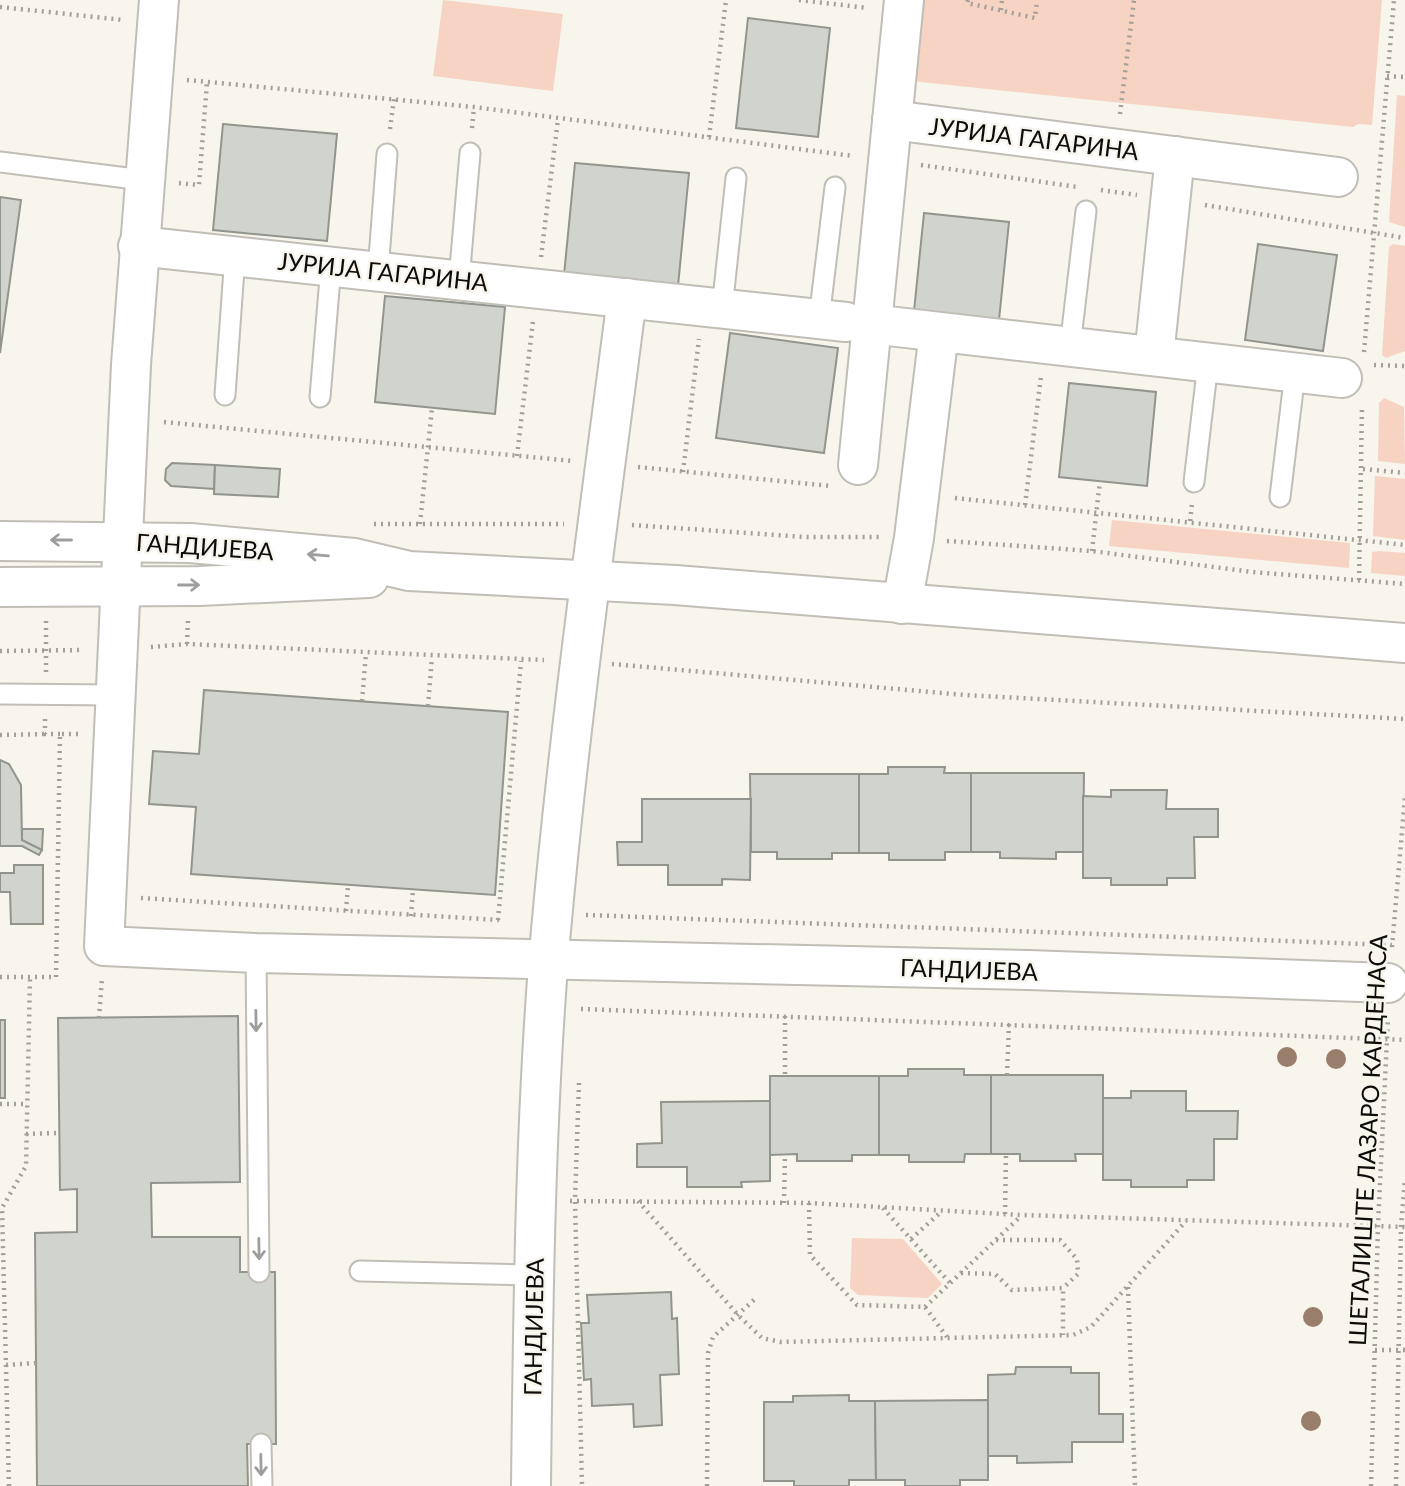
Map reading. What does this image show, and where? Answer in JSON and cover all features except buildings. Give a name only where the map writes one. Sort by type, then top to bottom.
[{"type":"street","points":[[847,476],[845,322],[888,160],[903,6]]},
{"type":"street","points":[[158,12],[138,246],[128,418],[104,946],[256,953],[567,938]]},
{"type":"street","name":"ЈУРИЈА ГАГАРИНА","points":[[892,120],[1338,177]]},
{"type":"street","points":[[1154,356],[1175,156]]},
{"type":"street","name":"ЈУРИЈА ГАГАРИНА","points":[[138,246],[1058,345],[1295,373],[1356,383]]},
{"type":"street","points":[[590,580],[627,298]]},
{"type":"street","points":[[902,604],[915,538],[939,332]]},
{"type":"street","name":"ГАНДИЈЕВА","points":[[0,541],[122,540],[190,543],[354,558],[409,571],[590,580],[1405,643]]},
{"type":"street","name":"ГАНДИЈЕВА","points":[[0,587],[351,581],[409,571]]},
{"type":"street","name":"ГАНДИЈЕВА","points":[[531,1486],[533,1275],[538,1203],[598,662],[590,580]]},
{"type":"street","name":"ГАНДИЈЕВА","points":[[567,938],[1388,983]]},
{"type":"lane","points":[[458,280],[470,153]]},
{"type":"lane","points":[[377,271],[387,154]]},
{"type":"lane","points":[[0,162],[143,180]]},
{"type":"lane","points":[[713,308],[736,178]]},
{"type":"lane","points":[[835,187],[845,322]]},
{"type":"lane","points":[[1058,345],[1086,211]]},
{"type":"lane","points":[[225,395],[234,255]]},
{"type":"lane","points":[[320,397],[331,266]]},
{"type":"lane","points":[[1194,482],[1208,363]]},
{"type":"lane","points":[[1280,497],[1295,373]]},
{"type":"lane","points":[[0,694],[114,695]]},
{"type":"lane","points":[[256,953],[259,1272]]},
{"type":"lane","points":[[360,1271],[533,1275]]},
{"type":"lane","points":[[261,1444],[262,1486]]},
{"type":"path","points":[[709,137],[726,0]]},
{"type":"path","points":[[799,0],[903,6]]},
{"type":"path","points":[[968,0],[967,3],[1035,18],[1037,0]]},
{"type":"path","points":[[1001,10],[1002,0]]},
{"type":"path","points":[[1115,149],[1134,0]]},
{"type":"path","points":[[1359,580],[1363,469],[1356,383],[1376,234],[1394,0]]},
{"type":"path","points":[[0,7],[158,12]]},
{"type":"path","points":[[1387,76],[1405,77]]},
{"type":"path","points":[[151,77],[474,107],[709,137],[1172,199],[1405,238]]},
{"type":"path","points":[[199,185],[207,82]]},
{"type":"path","points":[[684,472],[713,308]]},
{"type":"path","points":[[1025,505],[1058,345]]},
{"type":"path","points":[[1356,383],[1405,366]]},
{"type":"path","points":[[420,524],[432,408]]},
{"type":"path","points":[[128,418],[684,472],[847,476]]},
{"type":"path","points":[[1363,469],[1405,473]]},
{"type":"path","points":[[1092,551],[1100,481]]},
{"type":"path","points":[[920,494],[1405,545]]},
{"type":"path","points":[[366,524],[598,523],[804,537],[915,538],[1092,551],[1252,572],[1405,584]]},
{"type":"path","points":[[45,734],[46,586]]},
{"type":"path","points":[[0,651],[117,649],[187,644],[521,661],[598,662],[965,695],[1405,719]]},
{"type":"path","points":[[362,701],[366,653]]},
{"type":"path","points":[[428,706],[432,657]]},
{"type":"path","points":[[498,920],[521,661]]},
{"type":"path","points":[[598,662],[615,677]]},
{"type":"path","points":[[0,977],[56,976],[60,734]]},
{"type":"path","points":[[0,735],[113,734]]},
{"type":"path","name":"ШЕТАЛИШТЕ ЛАЗАРО КАРДЕНАСА","points":[[1371,1486],[1388,983],[1405,797]]},
{"type":"path","points":[[346,911],[348,885]]},
{"type":"path","points":[[138,898],[498,920],[567,938],[1392,945]]},
{"type":"path","points":[[581,1022],[581,1009],[567,938],[586,901]]},
{"type":"path","points":[[9,1486],[1,1208],[26,1166],[30,977]]},
{"type":"path","points":[[581,1009],[1405,1040]]},
{"type":"path","points":[[785,1016],[786,1076]]},
{"type":"path","points":[[1007,1075],[1009,1024]]},
{"type":"path","points":[[579,1077],[575,1201],[582,1486]]},
{"type":"path","points":[[0,1104],[27,1104]]},
{"type":"path","points":[[26,1134],[59,1133]]},
{"type":"path","points":[[1005,1214],[1006,1154]]},
{"type":"path","points":[[784,1203],[785,1155]]},
{"type":"path","name":"ШЕТАЛИШТЕ ЛАЗАРО КАРДЕНАСА","points":[[1396,1486],[1405,1179]]},
{"type":"path","points":[[538,1203],[638,1200],[809,1203],[1186,1222],[1403,1227]]},
{"type":"path","points":[[638,1200],[738,1315],[762,1338],[781,1342],[1063,1335],[1091,1327],[1186,1222]]},
{"type":"path","points":[[809,1203],[810,1255],[857,1305],[925,1307],[1021,1215]]},
{"type":"path","points":[[883,1208],[950,1283]]},
{"type":"path","points":[[911,1239],[942,1211]]},
{"type":"path","points":[[961,1273],[995,1274],[1012,1290],[1063,1288],[1078,1274],[1077,1259],[1060,1240],[995,1240]]},
{"type":"path","points":[[1128,1286],[1135,1486]]},
{"type":"path","points":[[1063,1288],[1063,1335]]},
{"type":"path","points":[[707,1486],[708,1353],[713,1337],[755,1299]]},
{"type":"path","points":[[925,1307],[947,1338]]},
{"type":"path","points":[[1375,1350],[1405,1350]]},
{"type":"path","points":[[6,1364],[36,1363]]},
{"type":"shaded area","points":[[443,0],[563,14],[553,91],[433,76]]},
{"type":"shaded area","points":[[918,0],[1382,0],[1372,125],[1358,124],[1353,127],[911,81]]},
{"type":"shaded area","points":[[1397,95],[1405,96],[1405,227],[1389,222]]},
{"type":"shaded area","points":[[1393,244],[1405,246],[1405,351],[1386,358],[1382,355],[1389,247]]},
{"type":"shaded area","points":[[1384,398],[1404,407],[1405,464],[1378,461],[1379,403]]},
{"type":"shaded area","points":[[1375,476],[1405,479],[1405,540],[1373,536]]},
{"type":"shaded area","points":[[1112,520],[1350,543],[1349,568],[1109,546]]},
{"type":"shaded area","points":[[1372,552],[1405,553],[1405,576],[1371,573]]},
{"type":"shaded area","points":[[852,1238],[903,1239],[942,1284],[928,1298],[858,1295],[850,1288]]}]
